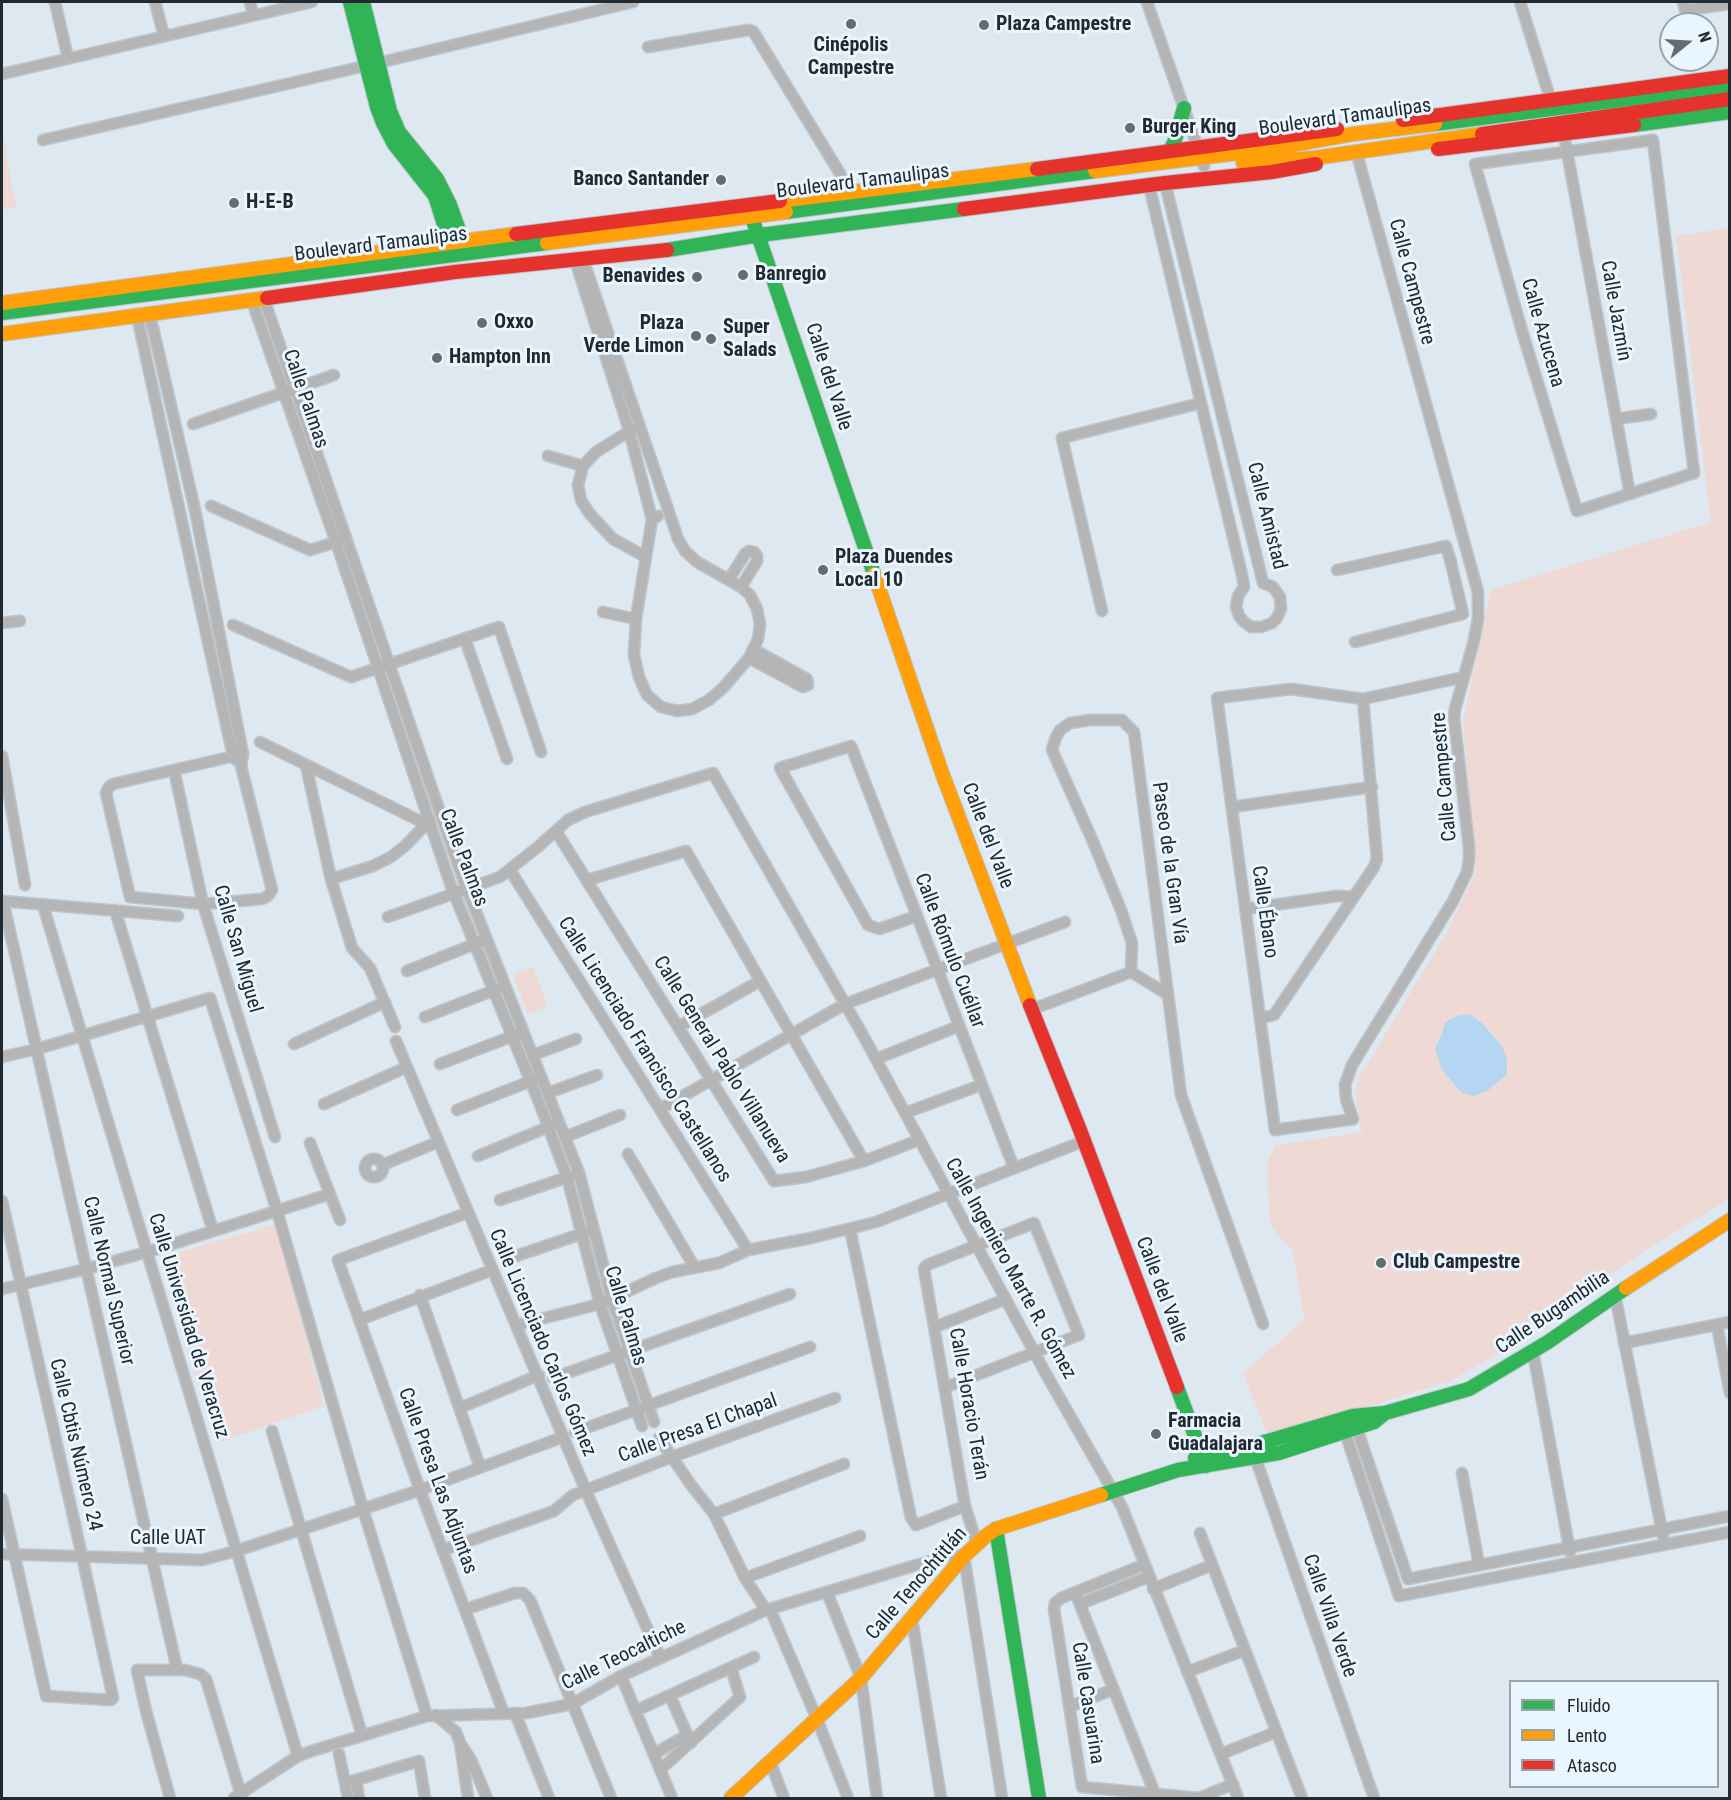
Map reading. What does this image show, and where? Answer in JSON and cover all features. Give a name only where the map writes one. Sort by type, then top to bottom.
[{"type":"street","points":[[55,2],[68,58]]},
{"type":"street","points":[[155,2],[164,36]]},
{"type":"street","points":[[250,2],[253,15]]},
{"type":"street","points":[[2,74],[312,2]]},
{"type":"street","points":[[350,2],[399,132],[437,179],[450,205],[461,257]]},
{"type":"street","points":[[363,2],[383,123],[394,144],[435,196],[461,257]]},
{"type":"street","points":[[43,140],[633,2]]},
{"type":"street","points":[[1147,2],[1201,158]]},
{"type":"street","points":[[1520,2],[1551,101]]},
{"type":"street","points":[[1684,6],[1730,4]]},
{"type":"street","points":[[648,47],[753,31],[856,207]]},
{"type":"street","points":[[1129,162],[1168,152],[1201,158],[1551,101],[1612,104],[1730,76]]},
{"type":"street","name":"Boulevard Tamaulipas","points":[[78,308],[193,283],[461,257],[1142,172],[1201,158],[1271,166],[1314,158],[1441,144],[1612,104],[1730,86]]},
{"type":"street","name":"Boulevard Tamaulipas","points":[[856,207],[1129,162],[1201,158],[1303,144],[1446,119],[1612,104],[1730,99]]},
{"type":"street","points":[[1168,152],[1174,143],[1184,108]]},
{"type":"street","points":[[524,260],[579,260],[664,250],[754,220],[856,207],[1149,186],[1271,166],[1358,158],[1441,144],[1564,135],[1730,112]]},
{"type":"street","name":"Calle Jazmín","points":[[1564,135],[1630,494]]},
{"type":"street","points":[[1567,151],[1653,140],[1694,473],[1630,494]]},
{"type":"street","points":[[1271,166],[1280,151],[1303,144]]},
{"type":"street","name":"Calle Azucena","points":[[1567,151],[1475,164],[1522,331],[1577,511],[1630,494]]},
{"type":"street","name":"Calle Campestre","points":[[1275,1130],[1353,1119],[1346,1099],[1345,1085],[1352,1065],[1453,901],[1467,872],[1469,847],[1454,718],[1476,630],[1478,592],[1358,158]]},
{"type":"street","name":"Calle Amistad","points":[[1149,186],[1244,587],[1238,596],[1236,607],[1239,616],[1251,627],[1261,627],[1272,624],[1277,618],[1281,609],[1280,597],[1273,587],[1263,583],[1165,183]]},
{"type":"street","points":[[423,247],[435,231],[437,222],[435,196]]},
{"type":"street","points":[[1155,211],[1171,208]]},
{"type":"street","name":"Boulevard Tamaulipas","points":[[2,313],[56,311],[327,285],[461,257],[524,260],[754,220]]},
{"type":"street","name":"Calle del Valle","points":[[754,220],[939,763],[1204,1460]]},
{"type":"street","points":[[193,283],[423,247],[461,257]]},
{"type":"street","points":[[579,260],[634,429],[678,539],[685,551],[697,562],[741,587],[750,595],[757,609],[760,624],[751,654],[723,688],[709,700],[692,709],[676,711],[661,707],[647,695],[639,677],[634,655],[636,619],[652,519],[634,429]]},
{"type":"street","points":[[2,334],[56,311],[78,308],[143,315],[258,300],[327,285]]},
{"type":"street","name":"Calle Palmas","points":[[258,300],[341,540],[390,664],[468,890],[533,1055],[536,1079],[548,1094],[600,1304],[642,1426]]},
{"type":"street","points":[[2,303],[56,311]]},
{"type":"street","name":"Boulevard Tamaulipas","points":[[2,324],[56,311]]},
{"type":"street","points":[[143,315],[171,403],[195,510],[216,618],[239,759]]},
{"type":"street","points":[[143,315],[157,406],[202,619],[239,759],[272,890],[268,897],[262,899],[203,904],[130,897],[106,793],[113,784],[174,770],[239,759]]},
{"type":"street","points":[[1185,334],[1201,330]]},
{"type":"street","points":[[193,424],[334,375]]},
{"type":"street","points":[[157,406],[171,403]]},
{"type":"street","points":[[1102,611],[1062,438],[1201,403]]},
{"type":"street","points":[[1616,419],[1651,414]]},
{"type":"street","points":[[634,429],[596,452],[583,466],[578,485],[581,500],[589,513],[613,538],[646,557]]},
{"type":"street","points":[[1215,459],[1232,455]]},
{"type":"street","points":[[548,456],[583,466]]},
{"type":"street","points":[[211,506],[310,550],[341,540]]},
{"type":"street","points":[[180,513],[195,510]]},
{"type":"street","points":[[652,519],[667,512]]},
{"type":"street","name":"Calle Palmas","points":[[341,540],[428,822],[455,894],[513,1036],[536,1079],[554,1124],[565,1137],[579,1173],[612,1299],[654,1422]]},
{"type":"street","points":[[1337,570],[1446,546],[1450,559],[1463,614],[1355,642]]},
{"type":"street","points":[[729,579],[745,554],[749,551],[754,552],[757,561],[741,587]]},
{"type":"street","points":[[1450,559],[1467,553]]},
{"type":"street","points":[[1244,587],[1254,582],[1263,583]]},
{"type":"street","points":[[603,612],[636,619]]},
{"type":"street","points":[[202,619],[216,618]]},
{"type":"street","points":[[2,623],[20,621]]},
{"type":"street","points":[[233,625],[351,677],[499,627],[541,752]]},
{"type":"street","points":[[465,639],[507,759]]},
{"type":"street","points":[[751,654],[777,668]]},
{"type":"street","points":[[1261,1018],[1274,1015],[1374,867],[1377,859],[1363,699],[1464,677]]},
{"type":"street","name":"Calle Ébano","points":[[1275,1130],[1217,698],[1291,689],[1363,699]]},
{"type":"street","name":"Paseo de la Gran Vía","points":[[1131,972],[1132,943],[1121,910],[1052,750],[1060,730],[1070,723],[1090,720],[1122,720],[1134,732],[1181,1095],[1263,1324]]},
{"type":"street","points":[[260,742],[428,822]]},
{"type":"street","name":"Calle Rómulo Cuéllar","points":[[917,916],[879,929],[868,926],[780,768],[851,746],[938,970],[981,1085],[1014,1168]]},
{"type":"street","points":[[2,756],[25,885]]},
{"type":"street","points":[[306,765],[330,879],[352,948],[370,968],[395,1027]]},
{"type":"street","name":"Calle San Miguel","points":[[174,770],[203,904],[275,1137]]},
{"type":"street","name":"Calle Ingeniero Marte R. Gómez","points":[[556,831],[568,820],[585,812],[713,773],[876,1059],[948,1194],[1122,1507],[1143,1565],[1238,1798]]},
{"type":"street","points":[[1232,807],[1372,787]]},
{"type":"street","points":[[330,879],[373,866],[391,857],[440,812]]},
{"type":"street","points":[[388,917],[500,877],[556,831]]},
{"type":"street","name":"Calle General Pablo Villanueva","points":[[556,831],[774,1181],[806,1177],[864,1161],[919,1140]]},
{"type":"street","points":[[587,880],[686,851],[864,1161]]},
{"type":"street","name":"Calle Licenciado Francisco Castellanos","points":[[510,870],[748,1250]]},
{"type":"street","points":[[1246,909],[1337,896],[1353,897]]},
{"type":"street","points":[[2,901],[178,916]]},
{"type":"street","name":"Calle Normal Superior","points":[[2,901],[177,1669]]},
{"type":"street","name":"Calle Universidad de Veracruz","points":[[43,905],[298,1756]]},
{"type":"street","points":[[115,910],[213,1231]]},
{"type":"street","points":[[660,1109],[845,1004],[1065,922]]},
{"type":"street","points":[[407,971],[488,939]]},
{"type":"street","points":[[1033,1009],[1131,972],[1167,994]]},
{"type":"street","points":[[678,1027],[760,981]]},
{"type":"street","points":[[425,1017],[506,986]]},
{"type":"street","points":[[2,1057],[37,1049],[210,998],[277,1211],[363,1509],[431,1715],[456,1732],[460,1743],[468,1798]]},
{"type":"street","points":[[294,1044],[385,1002]]},
{"type":"street","points":[[876,1059],[959,1026]]},
{"type":"street","points":[[440,1064],[524,1032]]},
{"type":"street","points":[[533,1055],[576,1039]]},
{"type":"street","name":"Calle Licenciado Carlos Gómez","points":[[396,1041],[586,1491],[660,1657]]},
{"type":"street","points":[[324,1104],[407,1067]]},
{"type":"street","points":[[548,1094],[597,1075]]},
{"type":"street","points":[[458,1110],[536,1079]]},
{"type":"street","points":[[905,1113],[981,1085]]},
{"type":"street","points":[[565,1137],[620,1115]]},
{"type":"street","points":[[478,1156],[554,1124]]},
{"type":"street","points":[[517,1324],[600,1304],[656,1278],[719,1263],[748,1250],[876,1222],[1084,1141]]},
{"type":"street","points":[[382,1165],[438,1142]]},
{"type":"street","points":[[310,1143],[340,1220]]},
{"type":"street","points":[[628,1154],[695,1268]]},
{"type":"street","points":[[500,1200],[579,1173]]},
{"type":"street","points":[[2,1289],[147,1252],[330,1194]]},
{"type":"street","name":"Calle Cbtis Número 24","points":[[2,1201],[113,1698],[108,1701],[50,1697],[45,1693],[14,1555]]},
{"type":"street","name":"Calle Presa Las Adjuntas","points":[[467,1213],[338,1260],[442,1550],[510,1714],[549,1798]]},
{"type":"street","name":"Calle Bugambilia","points":[[1204,1460],[1224,1452],[1253,1452],[1469,1389],[1533,1352],[1730,1220]]},
{"type":"street","points":[[946,1387],[1079,1335],[1034,1223],[977,1245]]},
{"type":"street","points":[[850,1229],[911,1518],[916,1525],[965,1506]]},
{"type":"street","points":[[516,1256],[594,1230]]},
{"type":"street","name":"Calle Horacio Terán","points":[[977,1245],[927,1265],[924,1269],[965,1506],[977,1544]]},
{"type":"street","points":[[359,1320],[420,1295],[492,1270]]},
{"type":"street","points":[[553,1378],[790,1294]]},
{"type":"street","points":[[420,1295],[480,1467]]},
{"type":"street","points":[[1615,1295],[1665,1544]]},
{"type":"street","points":[[935,1327],[1006,1299]]},
{"type":"street","points":[[1624,1343],[1730,1322]]},
{"type":"street","points":[[1717,1325],[1730,1393]]},
{"type":"street","points":[[575,1432],[810,1347]]},
{"type":"street","points":[[1533,1352],[1572,1562]]},
{"type":"street","points":[[460,1408],[538,1375]]},
{"type":"street","name":"Calle Presa El Chapal","points":[[442,1550],[554,1511],[573,1496],[672,1457],[835,1398]]},
{"type":"street","points":[[1349,1424],[1408,1579],[1399,1596]]},
{"type":"street","points":[[1349,1424],[1399,1596]]},
{"type":"street","points":[[272,1431],[362,1735]]},
{"type":"street","name":"Calle UAT","points":[[2,1554],[202,1560],[237,1551],[420,1490],[563,1437]]},
{"type":"street","points":[[658,1438],[714,1514],[745,1578],[768,1610],[817,1719],[848,1798]]},
{"type":"street","name":"Calle Villa Verde","points":[[1253,1452],[1374,1798]]},
{"type":"street","name":"Calle Tenochtitlán","points":[[731,1798],[771,1764],[861,1677],[964,1556],[996,1529],[1204,1460]]},
{"type":"street","points":[[714,1514],[844,1464]]},
{"type":"street","points":[[1462,1473],[1479,1565]]},
{"type":"street","points":[[2,1498],[14,1555]]},
{"type":"street","points":[[1408,1579],[1730,1516]]},
{"type":"street","points":[[996,1529],[1040,1798]]},
{"type":"street","points":[[1399,1596],[1730,1532]]},
{"type":"street","points":[[1200,1533],[1302,1798]]},
{"type":"street","points":[[745,1578],[861,1536]]},
{"type":"street","name":"Calle Teocaltiche","points":[[239,1797],[298,1756],[431,1715],[510,1714],[572,1704],[660,1657],[768,1610],[950,1555],[964,1556]]},
{"type":"street","points":[[964,1556],[1002,1798]]},
{"type":"street","name":"Calle Casuarina","points":[[1143,1565],[1060,1598],[1055,1603],[1054,1609],[1082,1787],[1199,1798],[1233,1784]]},
{"type":"street","points":[[1153,1589],[1212,1565]]},
{"type":"street","points":[[1080,1604],[1148,1577]]},
{"type":"street","points":[[827,1592],[861,1677],[877,1798]]},
{"type":"street","points":[[1075,1592],[1155,1794]]},
{"type":"street","points":[[466,1609],[515,1593],[523,1593],[530,1600],[611,1798]]},
{"type":"street","points":[[912,1619],[941,1798]]},
{"type":"street","points":[[1187,1672],[1245,1650]]},
{"type":"street","points":[[636,1711],[754,1657]]},
{"type":"street","points":[[660,1770],[689,1739],[740,1697],[731,1668]]},
{"type":"street","points":[[170,1798],[137,1670],[177,1669],[200,1674],[206,1679],[239,1797]]},
{"type":"street","points":[[621,1676],[672,1798]]},
{"type":"street","points":[[1069,1707],[1114,1689]]},
{"type":"street","points":[[669,1696],[689,1739]]},
{"type":"street","points":[[1221,1754],[1276,1732]]},
{"type":"street","points":[[654,1754],[689,1739]]},
{"type":"street","points":[[460,1743],[471,1760],[487,1798]]},
{"type":"street","points":[[339,1754],[359,1798]]},
{"type":"street","points":[[351,1782],[419,1761],[425,1798]]},
{"type":"street","points":[[771,1764],[784,1798]]},
{"type":"street","points":[[348,1798],[351,1782]]},
{"type":"shaded area","points":[[3,134],[16,208],[2,209]]},
{"type":"shaded area","points":[[1729,228],[1729,1199],[1650,1247],[1510,1347],[1450,1381],[1269,1438],[1243,1373],[1304,1320],[1293,1251],[1270,1225],[1267,1163],[1276,1145],[1362,1132],[1355,1094],[1359,1078],[1446,934],[1476,871],[1463,721],[1491,590],[1711,522],[1676,236]]},
{"type":"shaded area","points":[[533,967],[548,1006],[528,1014],[513,975]]},
{"type":"shaded area","points":[[277,1224],[324,1406],[216,1443],[160,1258]]},
{"type":"water","points":[[1470,1014],[1482,1023],[1502,1046],[1507,1060],[1507,1074],[1487,1091],[1474,1096],[1461,1092],[1442,1070],[1435,1048],[1445,1022],[1457,1016]]},
{"type":"traffic: fast","points":[[350,2],[383,123],[394,144],[435,196],[453,253]]},
{"type":"traffic: fast","points":[[363,2],[390,111],[399,132],[437,179],[450,205],[466,250]]},
{"type":"traffic: fast","points":[[1435,124],[1730,86]]},
{"type":"traffic: fast","points":[[1169,152],[1174,143],[1184,108]]},
{"type":"traffic: fast","points":[[1634,125],[1730,112]]},
{"type":"traffic: fast","points":[[786,212],[1095,171]]},
{"type":"traffic: fast","points":[[748,206],[874,574]]},
{"type":"traffic: fast","points":[[667,250],[760,235],[964,209]]},
{"type":"traffic: fast","points":[[2,313],[547,243]]},
{"type":"traffic: fast","points":[[1195,1458],[1202,1454],[1251,1446],[1353,1416],[1385,1413],[1469,1389],[1548,1342],[1626,1288]]},
{"type":"traffic: fast","points":[[1177,1387],[1206,1466]]},
{"type":"traffic: fast","points":[[1101,1495],[1178,1470],[1279,1453],[1374,1422],[1385,1413]]},
{"type":"traffic: fast","points":[[996,1529],[1039,1798]]},
{"type":"traffic: slow","points":[[1095,171],[1270,149],[1353,134],[1435,124]]},
{"type":"traffic: slow","points":[[1243,163],[1314,158],[1482,134]]},
{"type":"traffic: slow","points":[[780,201],[1037,169]]},
{"type":"traffic: slow","points":[[547,243],[786,212]]},
{"type":"traffic: slow","points":[[2,303],[516,234]]},
{"type":"traffic: slow","points":[[2,334],[267,298]]},
{"type":"traffic: slow","points":[[874,574],[942,773],[1030,1005]]},
{"type":"traffic: slow","points":[[1626,1288],[1730,1220]]},
{"type":"traffic: slow","points":[[731,1798],[861,1678],[964,1556],[987,1535],[996,1529],[1101,1495]]},
{"type":"traffic: jam","points":[[1403,120],[1730,76]]},
{"type":"traffic: jam","points":[[1482,134],[1730,99]]},
{"type":"traffic: jam","points":[[1438,149],[1634,125]]},
{"type":"traffic: jam","points":[[1037,169],[1337,129]]},
{"type":"traffic: jam","points":[[964,209],[1165,183],[1272,172],[1316,164]]},
{"type":"traffic: jam","points":[[516,234],[780,201]]},
{"type":"traffic: jam","points":[[267,298],[455,272],[667,250]]},
{"type":"traffic: jam","points":[[1030,1005],[1177,1387]]},
{"type":"place","name":"Cinépolis Campestre","points":[[851,24]]},
{"type":"place","name":"Plaza Campestre","points":[[984,25]]},
{"type":"place","name":"Burger King","points":[[1130,128]]},
{"type":"place","name":"Banco Santander","points":[[721,180]]},
{"type":"place","name":"H-E-B","points":[[234,203]]},
{"type":"place","name":"Banregio","points":[[743,275]]},
{"type":"place","name":"Benavides","points":[[697,277]]},
{"type":"place","name":"Oxxo","points":[[482,323]]},
{"type":"place","name":"Plaza Verde Limon","points":[[696,336]]},
{"type":"place","name":"Super Salads","points":[[711,339]]},
{"type":"place","name":"Hampton Inn","points":[[437,358]]},
{"type":"place","name":"Plaza Duendes Local 10","points":[[823,570]]},
{"type":"place","name":"Club Campestre","points":[[1381,1263]]},
{"type":"place","name":"Farmacia Guadalajara","points":[[1156,1434]]}]
